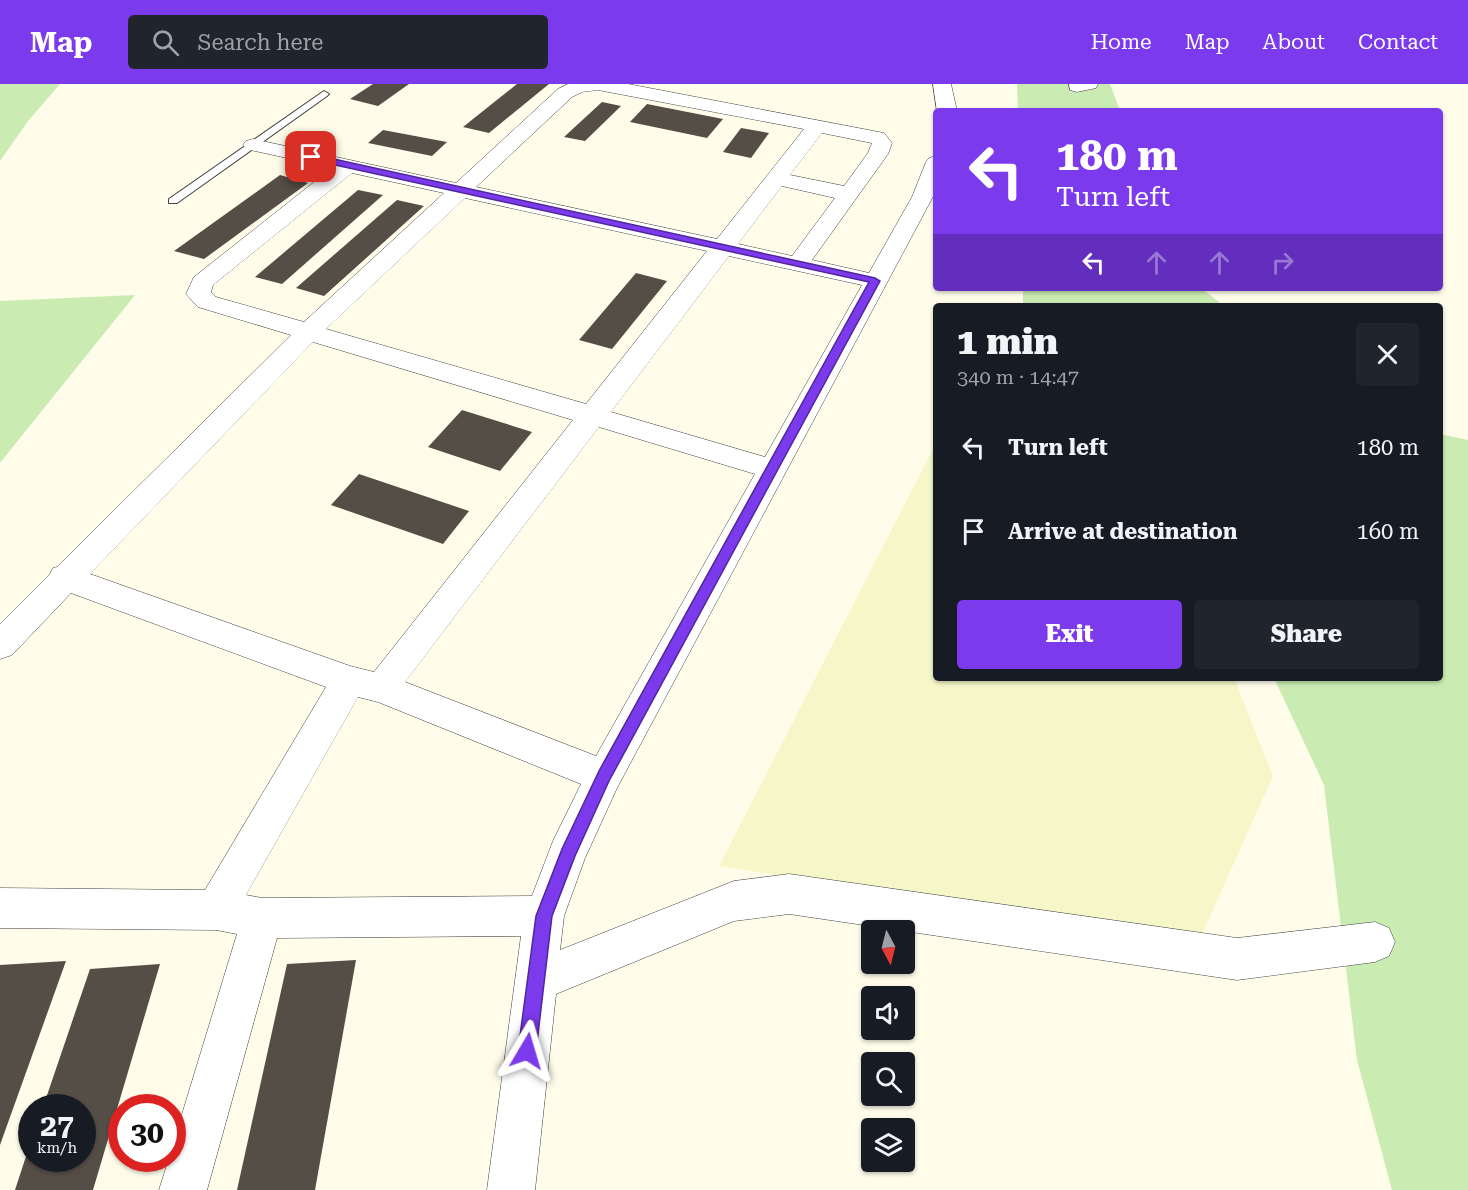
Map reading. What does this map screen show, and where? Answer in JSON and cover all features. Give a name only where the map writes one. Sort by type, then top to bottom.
[{"type":"street","points":[[0,645],[64,577],[308,332],[562,94],[577,87],[598,84],[877,137],[882,143],[878,154],[798,264]]},
{"type":"street","points":[[942,84],[946,108]]},
{"type":"street","points":[[216,910],[338,697],[366,684],[594,416],[817,126]]},
{"type":"street","points":[[253,145],[875,281]]},
{"type":"street","points":[[349,165],[202,282],[198,294],[207,302],[772,469]]},
{"type":"street","points":[[511,1190],[544,916],[567,854],[604,776],[923,197],[933,170]]},
{"type":"street","points":[[778,179],[849,194]]},
{"type":"street","points":[[64,577],[366,684],[604,776]]},
{"type":"street","points":[[536,981],[734,901],[789,894],[1237,959],[1375,942]]},
{"type":"street","points":[[0,908],[216,910],[262,918],[544,916]]},
{"type":"street","points":[[183,1190],[262,918]]},
{"type":"lane","points":[[173,201],[324,94]]},
{"type":"green space","points":[[0,84],[60,84],[28,121],[0,161]]},
{"type":"green space","points":[[1017,84],[1110,84],[1119,108],[1018,108]]},
{"type":"green space","points":[[1023,291],[1205,291],[1220,303],[1023,303]]},
{"type":"green space","points":[[135,295],[0,463],[0,301]]},
{"type":"green space","points":[[1443,435],[1468,440],[1468,1190],[1392,1190],[1357,1060],[1324,785],[1275,681],[1443,681]]},
{"type":"green space","points":[[933,449],[933,681],[1235,681],[1273,776],[1199,941],[719,866]]},
{"type":"building","points":[[373,84],[409,84],[378,106],[350,99]]},
{"type":"building","points":[[517,84],[549,84],[489,133],[463,127]]},
{"type":"building","points":[[602,102],[621,106],[585,141],[564,137]]},
{"type":"building","points":[[647,104],[723,119],[707,138],[630,122]]},
{"type":"building","points":[[741,128],[769,133],[751,158],[723,152]]},
{"type":"building","points":[[383,130],[447,142],[432,156],[368,143]]},
{"type":"building","points":[[280,175],[308,183],[204,259],[174,251]]},
{"type":"building","points":[[358,190],[383,195],[282,284],[255,277]]},
{"type":"building","points":[[397,200],[424,206],[324,296],[296,288]]},
{"type":"building","points":[[636,273],[667,281],[612,349],[579,340]]},
{"type":"building","points":[[462,410],[532,432],[500,471],[428,447]]},
{"type":"building","points":[[359,474],[469,511],[443,544],[331,505]]},
{"type":"building","points":[[356,960],[315,1190],[237,1190],[287,964]]},
{"type":"building","points":[[66,961],[0,1145],[0,965]]},
{"type":"building","points":[[160,964],[121,1094],[108,1094],[108,1139],[93,1190],[15,1190],[21,1172],[96,1172],[96,1094],[47,1094],[90,969]]},
{"type":"route","points":[[311,157],[875,281],[604,776],[567,854],[544,916],[527,1051]]}]
